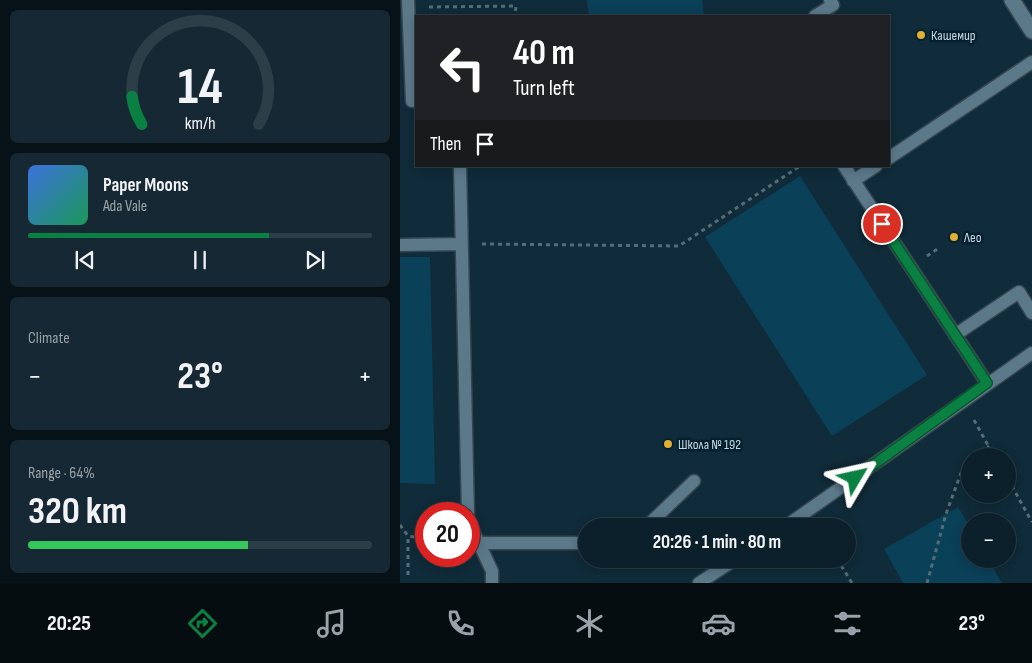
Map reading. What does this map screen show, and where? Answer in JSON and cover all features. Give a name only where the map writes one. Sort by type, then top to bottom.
[{"type":"street","points":[[1012,0],[1032,31]]},
{"type":"lane","points":[[817,15],[833,5],[830,0]]},
{"type":"lane","points":[[408,4],[412,100],[415,100]]},
{"type":"lane","points":[[890,157],[1032,62]]},
{"type":"lane","points":[[460,167],[468,502]]},
{"type":"lane","points":[[845,167],[987,383]]},
{"type":"lane","points":[[853,181],[874,167]]},
{"type":"lane","points":[[400,245],[461,244]]},
{"type":"lane","points":[[955,335],[1019,292],[1032,313]]},
{"type":"lane","points":[[797,518],[1032,353]]},
{"type":"lane","points":[[655,518],[694,481]]},
{"type":"lane","points":[[480,543],[578,542]]},
{"type":"lane","points":[[480,547],[492,571],[492,583]]},
{"type":"lane","points":[[699,583],[722,568]]},
{"type":"path","points":[[408,4],[516,6],[515,15]]},
{"type":"path","points":[[461,244],[679,246],[798,167]]},
{"type":"path","points":[[926,257],[939,248]]},
{"type":"path","points":[[963,401],[989,446],[986,448]]},
{"type":"path","points":[[927,583],[946,514],[961,473]]},
{"type":"path","points":[[1016,493],[1032,522]]},
{"type":"path","points":[[400,525],[408,536],[408,575]]},
{"type":"path","points":[[408,536],[415,537]]},
{"type":"path","points":[[843,568],[852,583]]},
{"type":"shaded area","points":[[587,0],[702,0],[704,15],[589,15]]},
{"type":"shaded area","points":[[800,176],[927,375],[832,436],[705,237]]},
{"type":"shaded area","points":[[400,257],[430,257],[435,484],[400,483]]},
{"type":"shaded area","points":[[958,507],[962,513],[961,568],[993,568],[1002,583],[903,583],[884,549]]},
{"type":"place","name":"Кашемир","points":[[921,35]]},
{"type":"place","name":"Лео","points":[[954,237]]},
{"type":"place","name":"Школа № 192","points":[[668,444]]},
{"type":"route","points":[[855,478],[987,383],[882,224]]}]
